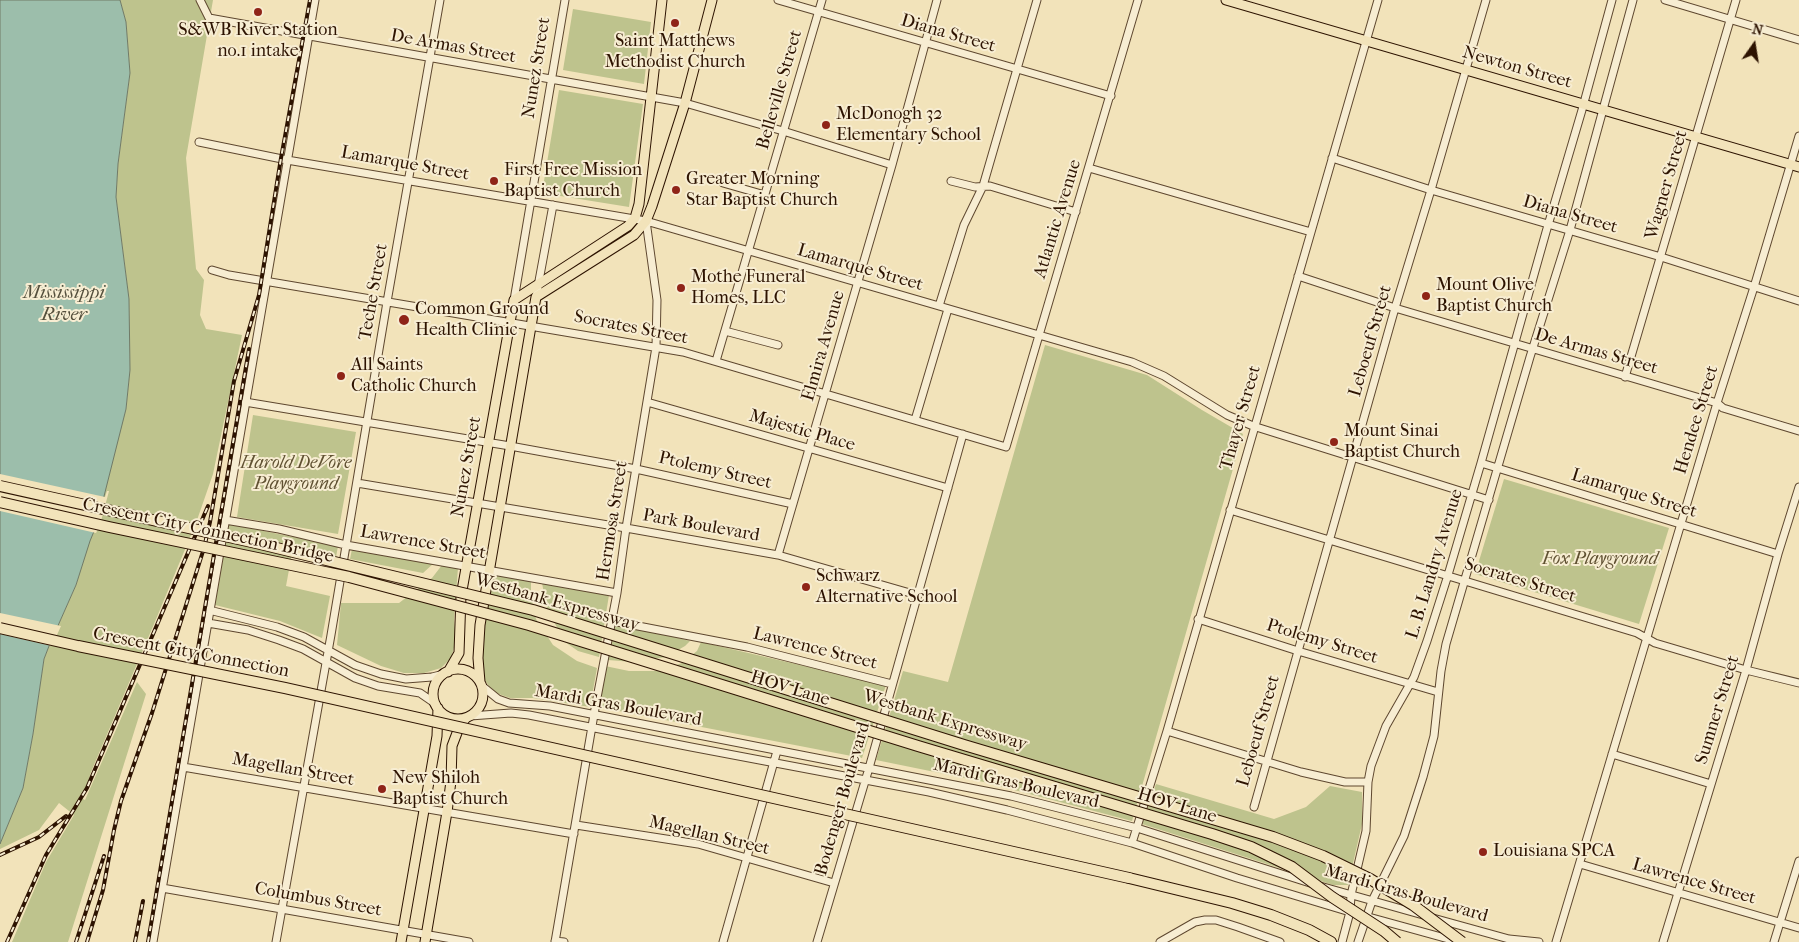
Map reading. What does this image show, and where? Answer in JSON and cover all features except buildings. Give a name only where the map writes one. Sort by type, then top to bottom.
[{"type":"highway","name":"Westbank Expressway","points":[[0,486],[398,576],[532,610],[964,745],[1273,838],[1323,856],[1370,879],[1413,905],[1461,942]]},
{"type":"highway","name":"Crescent City Connection Bridge","points":[[0,502],[349,578],[409,593]]},
{"type":"highway","name":"HOV Lane","points":[[409,593],[529,625],[1251,847],[1292,868],[1384,931],[1397,942]]},
{"type":"highway","name":"Crescent City Connection","points":[[0,628],[375,708],[1232,903],[1302,927],[1331,942]]},
{"type":"main road","points":[[514,300],[628,226],[635,218],[640,204],[650,96],[662,0]]},
{"type":"main road","points":[[426,938],[446,812],[452,746],[460,724],[478,710],[482,702],[483,694],[478,658],[479,636],[536,297],[634,235],[646,220],[685,103],[712,0]]},
{"type":"main road","name":"Newton Street","points":[[1226,0],[1795,166]]},
{"type":"main road","name":"Nunez Street","points":[[446,673],[459,653],[460,607],[466,566],[514,300]]},
{"type":"main road","points":[[401,942],[426,809],[437,736],[435,686],[438,679],[456,669],[468,671],[481,684]]},
{"type":"main road","points":[[437,706],[448,717],[457,719],[468,717]]},
{"type":"street","name":"De Armas Street","points":[[200,0],[209,18],[685,103],[892,165]]},
{"type":"street","points":[[153,942],[315,0]]},
{"type":"street","name":"Teche Street","points":[[276,942],[440,0]]},
{"type":"street","name":"Nunez Street","points":[[514,300],[565,0]]},
{"type":"street","name":"Diana Street","points":[[778,0],[1111,96]]},
{"type":"street","name":"Belleville Street","points":[[716,361],[822,0]]},
{"type":"street","name":"Elmira Avenue","points":[[778,555],[892,165],[937,0]]},
{"type":"street","points":[[940,306],[964,224],[983,186],[1037,0]]},
{"type":"street","name":"Atlantic Avenue","points":[[1006,447],[1138,0]]},
{"type":"street","name":"Thayer Street","points":[[1132,843],[1167,730],[1378,0]]},
{"type":"street","name":"Leboeuf Street","points":[[1254,807],[1395,308],[1486,0]]},
{"type":"street","name":"L. B. Landry Avenue","points":[[1342,942],[1366,831],[1368,782],[1376,749],[1386,726],[1410,684],[1427,641],[1448,575],[1584,104],[1612,0]]},
{"type":"street","name":"L. B. Landry Avenue","points":[[1358,942],[1372,901],[1404,836],[1412,813],[1434,736],[1438,692],[1446,644],[1570,230],[1634,0]]},
{"type":"street","points":[[1665,0],[1799,40]]},
{"type":"street","name":"Wagner Street","points":[[1625,377],[1662,257],[1736,0]]},
{"type":"street","name":"Hendee Street","points":[[1556,942],[1717,403],[1795,166],[1799,136]]},
{"type":"street","name":"Lamarque Street","points":[[199,142],[287,160],[646,220],[1132,362],[1164,376],[1227,415],[1254,426],[1489,500]]},
{"type":"street","name":"Diana Street","points":[[1332,158],[1431,190],[1662,257],[1799,301]]},
{"type":"street","points":[[1089,168],[1311,232]]},
{"type":"street","points":[[951,181],[975,187],[990,186],[1076,212]]},
{"type":"street","points":[[722,183],[765,196]]},
{"type":"street","points":[[536,297],[553,205]]},
{"type":"street","name":"Hermosa Street","points":[[555,941],[617,592],[656,347],[657,300],[646,220]]},
{"type":"street","name":"Socrates Street","points":[[212,270],[268,282],[682,352],[1006,447]]},
{"type":"street","name":"De Armas Street","points":[[1298,276],[1395,308],[1717,403],[1723,408],[1799,431]]},
{"type":"street","points":[[915,420],[948,309]]},
{"type":"street","points":[[725,331],[778,345]]},
{"type":"street","name":"Ptolemy Street","points":[[245,402],[636,469],[793,504]]},
{"type":"street","name":"Majestic Place","points":[[647,402],[948,488]]},
{"type":"street","name":"Bodenger Boulevard","points":[[817,942],[869,768],[963,434]]},
{"type":"street","name":"Lamarque Street","points":[[1481,463],[1778,554]]},
{"type":"street","name":"Park Boulevard","points":[[357,483],[778,555],[918,595]]},
{"type":"street","name":"Sumner Street","points":[[1663,942],[1746,670],[1778,554],[1799,487]]},
{"type":"street","name":"Socrates Street","points":[[1230,510],[1637,633],[1655,643],[1746,670],[1799,683]]},
{"type":"street","name":"Lawrence Street","points":[[225,520],[279,529],[346,545],[617,592]]},
{"type":"street","points":[[210,610],[277,627],[304,637],[355,664],[388,676],[406,679],[446,673]]},
{"type":"street","name":"Ptolemy Street","points":[[1198,619],[1298,651],[1438,692]]},
{"type":"street","name":"Lawrence Street","points":[[612,621],[747,647],[892,684]]},
{"type":"street","points":[[208,623],[248,630],[279,640],[303,649],[360,680],[385,687],[420,693],[437,706]]},
{"type":"street","name":"Mardi Gras Boulevard","points":[[481,684],[502,701],[550,706],[1003,794],[1137,828],[1372,901],[1500,936],[1539,942]]},
{"type":"street","name":"Mardi Gras Boulevard","points":[[468,717],[489,714],[529,714],[592,728],[929,792],[1007,810],[1132,843],[1237,878],[1350,912],[1461,942]]},
{"type":"street","points":[[1167,730],[1301,772],[1345,782],[1368,782]]},
{"type":"street","points":[[723,942],[777,751]]},
{"type":"street","points":[[1612,754],[1711,784]]},
{"type":"street","name":"Magellan Street","points":[[183,767],[574,834]]},
{"type":"street","name":"Magellan Street","points":[[576,825],[698,844],[834,883]]},
{"type":"street","points":[[1774,942],[1799,861]]},
{"type":"street","name":"Lawrence Street","points":[[1580,864],[1799,928]]},
{"type":"street","name":"Columbus Street","points":[[162,888],[403,930],[426,938],[468,942]]},
{"type":"street","points":[[1160,942],[1195,922],[1216,920],[1280,942]]},
{"type":"street","points":[[555,941],[564,942]]},
{"type":"green space","points":[[120,0],[213,0],[186,158],[196,269],[204,280],[200,315],[206,329],[242,335],[213,474],[196,523],[91,772],[86,788],[79,797],[85,800],[137,682],[146,694],[68,942],[12,942],[46,862],[74,815],[59,803],[39,830],[0,849],[0,844],[23,788],[44,659],[76,585],[126,409],[130,370],[129,299],[116,197],[118,164],[130,73],[126,22]]},
{"type":"green space","points":[[573,9],[651,22],[644,84],[563,70]]},
{"type":"green space","points":[[559,90],[643,104],[629,207],[542,193]]},
{"type":"green space","points":[[1045,345],[1147,375],[1243,434],[1132,821],[984,782],[876,760],[903,671],[948,682]]},
{"type":"green space","name":"Harold DeVore Playground","points":[[253,415],[356,432],[338,534],[237,517]]},
{"type":"green space","name":"Fox Playground","points":[[1504,479],[1669,528],[1639,624],[1475,574]]},
{"type":"green space","points":[[229,524],[338,546],[336,557],[293,548],[286,586],[330,596],[322,638],[280,621],[215,605]]},
{"type":"green space","points":[[352,549],[434,563],[423,573],[350,559]]},
{"type":"green space","points":[[442,565],[458,568],[454,619],[456,641],[451,658],[441,668],[424,673],[404,673],[381,666],[337,645],[341,603],[399,603],[432,578]]},
{"type":"green space","points":[[492,574],[531,581],[531,596],[536,619],[553,645],[577,661],[597,668],[590,707],[533,698],[510,698],[493,692],[484,679],[482,658],[483,631]]},
{"type":"green space","points":[[542,583],[609,595],[599,657],[578,651],[565,642],[547,609]]},
{"type":"green space","points":[[615,622],[690,641],[666,657],[633,662],[608,660]]},
{"type":"green space","points":[[701,642],[886,685],[862,758],[598,707],[605,666],[629,671],[660,671],[682,663],[697,651]]},
{"type":"green space","points":[[1156,784],[1274,819],[1306,807],[1330,786],[1362,792],[1362,824],[1348,885],[1333,885],[1142,824]]},
{"type":"water","name":"Mississippi River","points":[[0,0],[120,0],[126,22],[130,73],[118,164],[116,197],[129,299],[130,370],[126,409],[97,524],[76,585],[44,659],[23,788],[0,844]]},
{"type":"pier","points":[[0,474],[105,497],[107,491],[109,491],[96,533],[0,511]]},
{"type":"pier","points":[[0,613],[61,626],[52,646],[0,634]]},
{"type":"railway","points":[[87,942],[103,890],[121,801],[152,713],[204,548],[234,381],[259,295],[281,158],[310,0]]},
{"type":"railway","points":[[148,942],[249,349]]},
{"type":"railway","points":[[7,942],[46,855],[87,788],[208,506]]},
{"type":"railway","points":[[0,855],[39,837],[66,816]]},
{"type":"railway","points":[[76,942],[104,856]]},
{"type":"railway","points":[[135,942],[143,901]]},
{"type":"place","name":"S&WB River Station no.1 intake","points":[[258,12]]},
{"type":"place","name":"Saint Matthews Methodist Church","points":[[675,23]]},
{"type":"place","name":"McDonogh 32 Elementary School","points":[[826,125]]},
{"type":"place","name":"First Free Mission Baptist Church","points":[[494,181]]},
{"type":"place","name":"Greater Morning Star Baptist Church","points":[[676,190]]},
{"type":"place","name":"Mothe Funeral Homes, LLC","points":[[681,288]]},
{"type":"place","name":"Mount Olive Baptist Church","points":[[1426,296]]},
{"type":"place","name":"Common Ground Health Clinic","points":[[404,320]]},
{"type":"place","name":"All Saints Catholic Church","points":[[341,376]]},
{"type":"place","name":"Mount Sinai Baptist Church","points":[[1334,442]]},
{"type":"place","name":"Schwarz Alternative School","points":[[806,587]]},
{"type":"place","name":"New Shiloh Baptist Church","points":[[382,789]]},
{"type":"place","name":"Louisiana SPCA","points":[[1483,852]]}]
